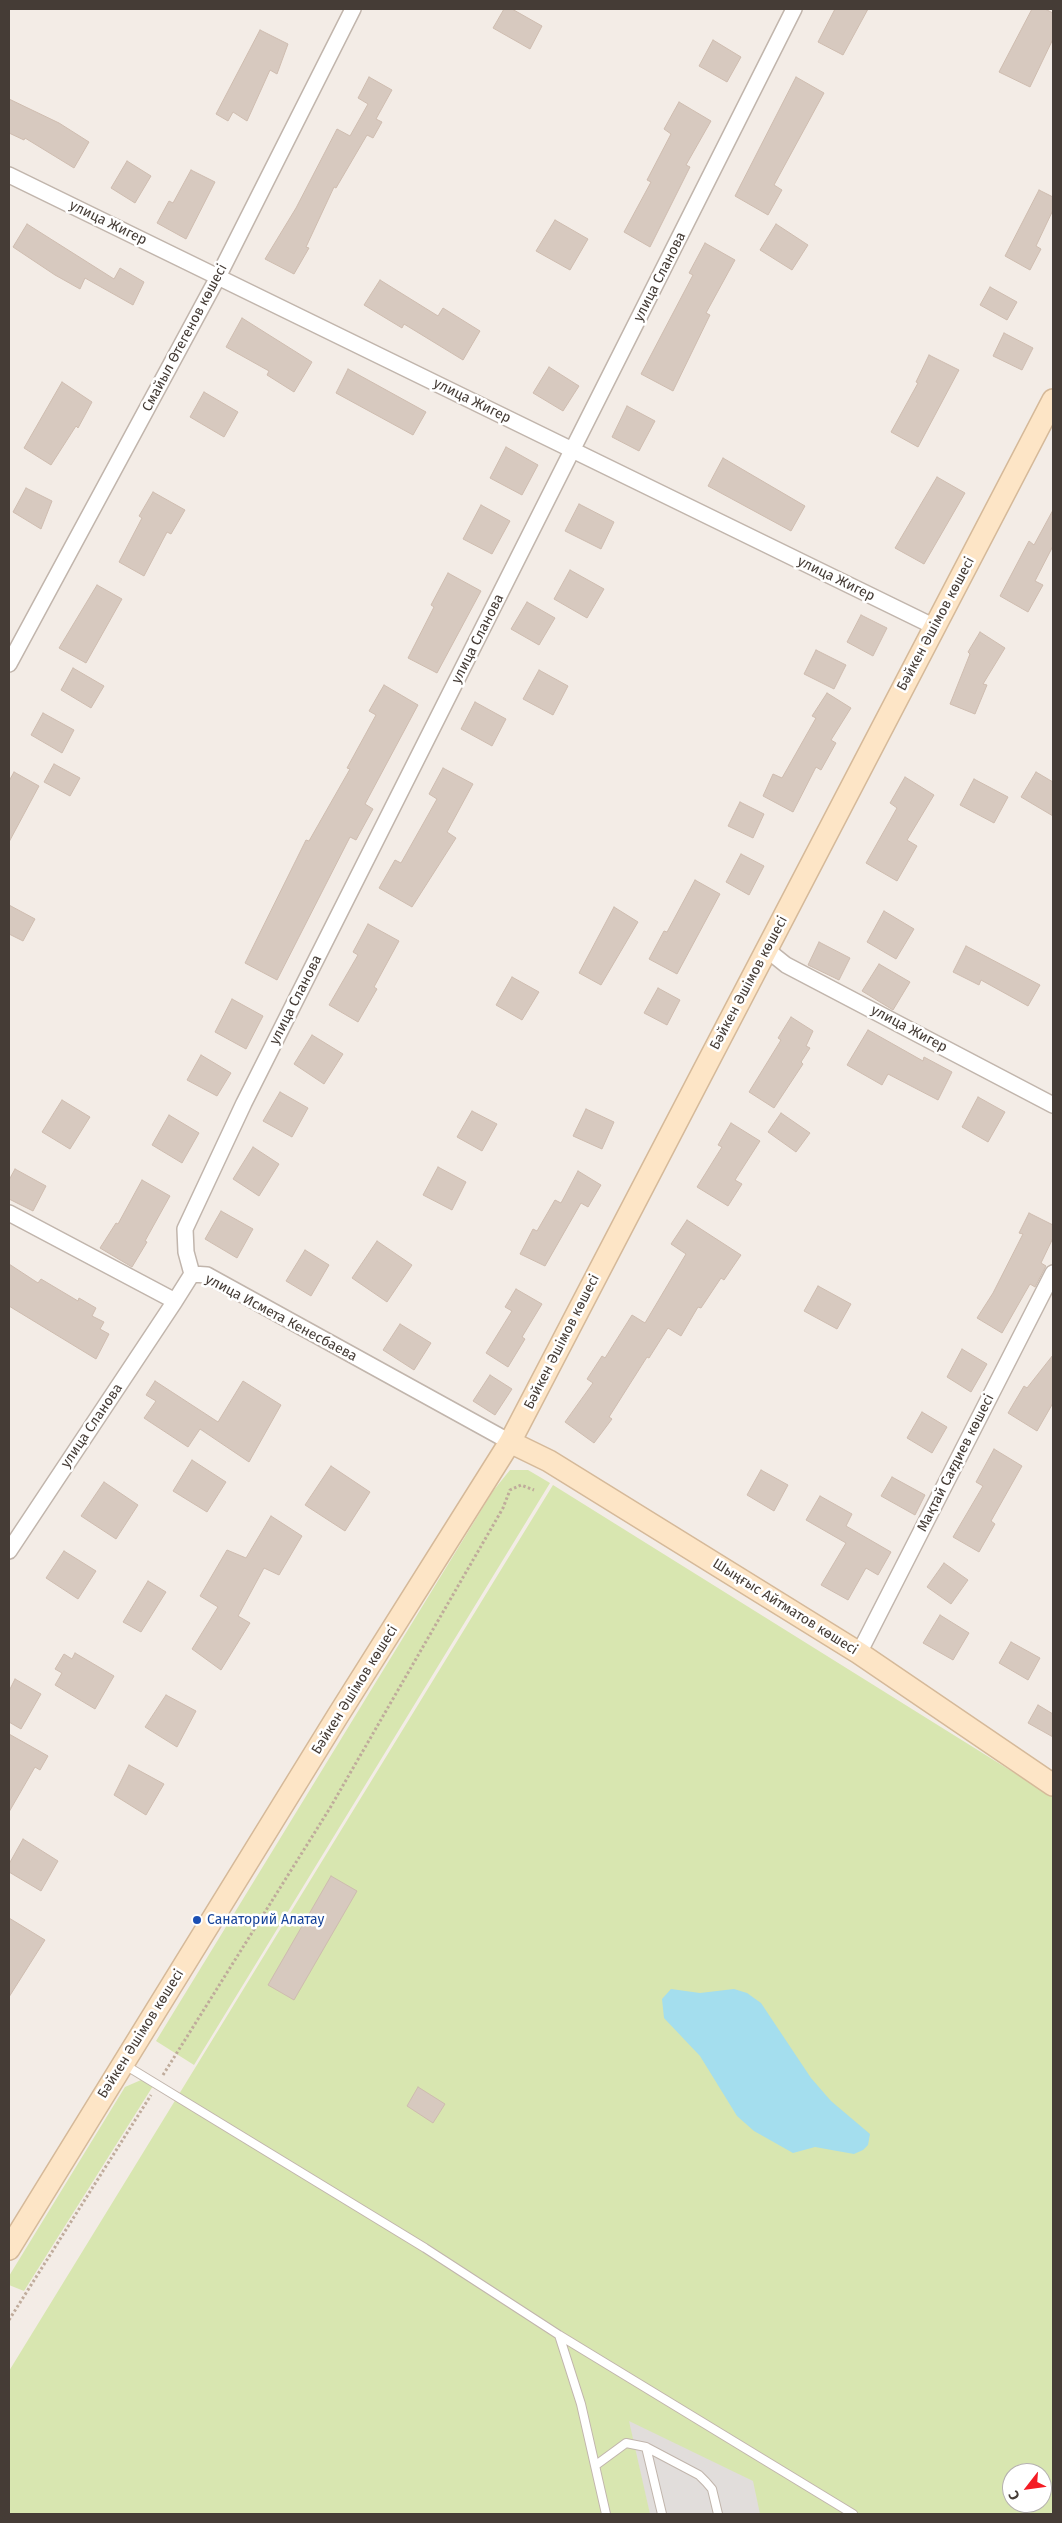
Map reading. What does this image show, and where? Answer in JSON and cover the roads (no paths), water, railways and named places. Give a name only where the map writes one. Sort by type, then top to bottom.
[{"type":"main road","name":"Бәйкен Әшімов көшесі","points":[[9,2248],[510,1442],[1053,400]]},
{"type":"main road","name":"Шыңғыс Айтматов көшесі","points":[[510,1442],[549,1461],[859,1653],[1053,1785]]},
{"type":"street","name":"Смайыл Өтегенов көшесі","points":[[9,664],[218,277],[353,9]]},
{"type":"street","name":"улица Сланова","points":[[192,1274],[186,1252],[184,1229],[249,1094],[794,9]]},
{"type":"street","name":"улица Жигер","points":[[9,175],[935,628]]},
{"type":"street","name":"улица Жигер","points":[[766,949],[786,964],[1053,1105]]},
{"type":"street","points":[[9,1213],[175,1301]]},
{"type":"street","name":"Мақтай Сағдиев көшесі","points":[[859,1653],[1053,1273]]},
{"type":"street","name":"улица Исмета Кенесбаева","points":[[175,1301],[192,1274],[207,1275],[510,1442]]},
{"type":"street","name":"улица Сланова","points":[[9,1551],[175,1301]]},
{"type":"lane","points":[[123,2064],[425,2248],[559,2336],[853,2514]]},
{"type":"lane","points":[[559,2336],[581,2404],[606,2514]]},
{"type":"lane","points":[[596,2465],[626,2443],[646,2447],[699,2475],[712,2489],[718,2514]]},
{"type":"lane","points":[[646,2447],[662,2514]]},
{"type":"water","points":[[671,1989],[700,1993],[734,1989],[747,1993],[761,2003],[811,2078],[831,2101],[870,2134],[868,2145],[863,2150],[854,2154],[815,2147],[793,2153],[754,2131],[737,2116],[700,2056],[664,2018],[662,1999]]},
{"type":"place","name":"Санаторий Алатау","points":[[197,1920]]}]
